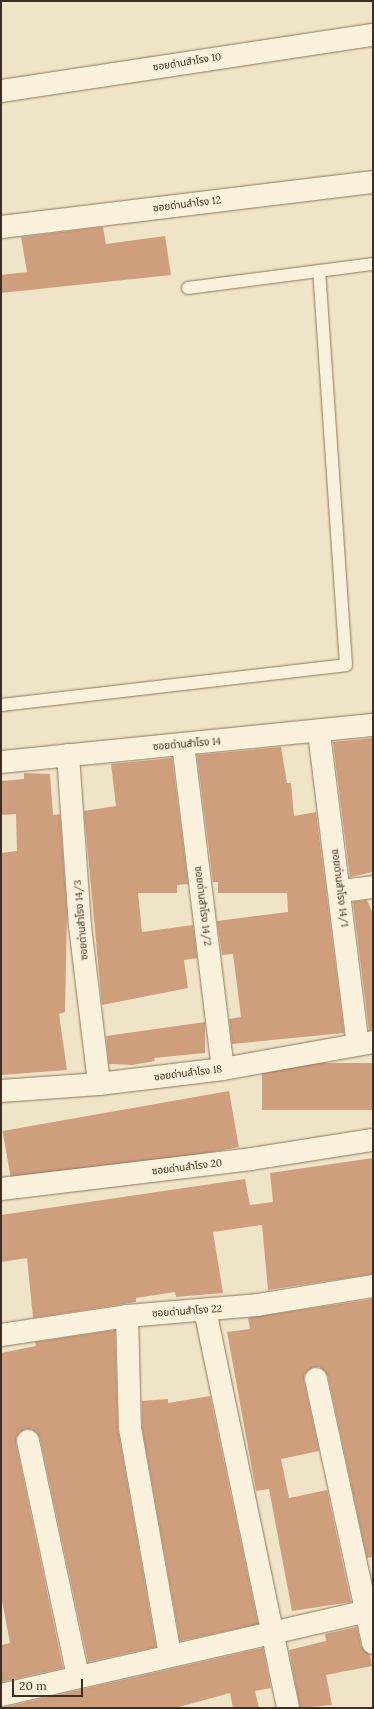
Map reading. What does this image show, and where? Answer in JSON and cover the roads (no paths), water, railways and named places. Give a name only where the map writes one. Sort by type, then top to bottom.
[{"type":"street","name":"ซอยด่านสำโรง 10","points":[[1,91],[373,35]]},
{"type":"street","name":"ซอยด่านสำโรง 12","points":[[1,227],[373,182]]},
{"type":"street","name":"ซอยด่านสำโรง 14","points":[[1,762],[182,744],[319,733],[373,725]]},
{"type":"street","name":"ซอยด่านสำโรง 14/1","points":[[319,733],[341,891],[366,1044]]},
{"type":"street","name":"ซอยด่านสำโรง 14/2","points":[[182,744],[223,1069]]},
{"type":"street","name":"ซอยด่านสำโรง 14/3","points":[[68,755],[80,926],[99,1084]]},
{"type":"street","points":[[341,891],[373,887]]},
{"type":"street","name":"ซอยด่านสำโรง 18","points":[[1,1091],[99,1084],[223,1069],[366,1044]]},
{"type":"street","name":"ซอยด่านสำโรง 20","points":[[1,1189],[251,1160],[373,1140]]},
{"type":"street","name":"ซอยด่านสำโรง 22","points":[[1,1334],[127,1316],[205,1310],[373,1286]]},
{"type":"street","points":[[205,1310],[288,1708]]},
{"type":"street","points":[[127,1316],[130,1428],[170,1655]]},
{"type":"street","points":[[316,1379],[370,1610],[373,1643]]},
{"type":"street","points":[[28,1441],[78,1677]]},
{"type":"street","points":[[1,1695],[370,1610]]},
{"type":"lane","points":[[188,288],[373,264]]},
{"type":"lane","points":[[1,705],[346,665],[319,271]]}]
